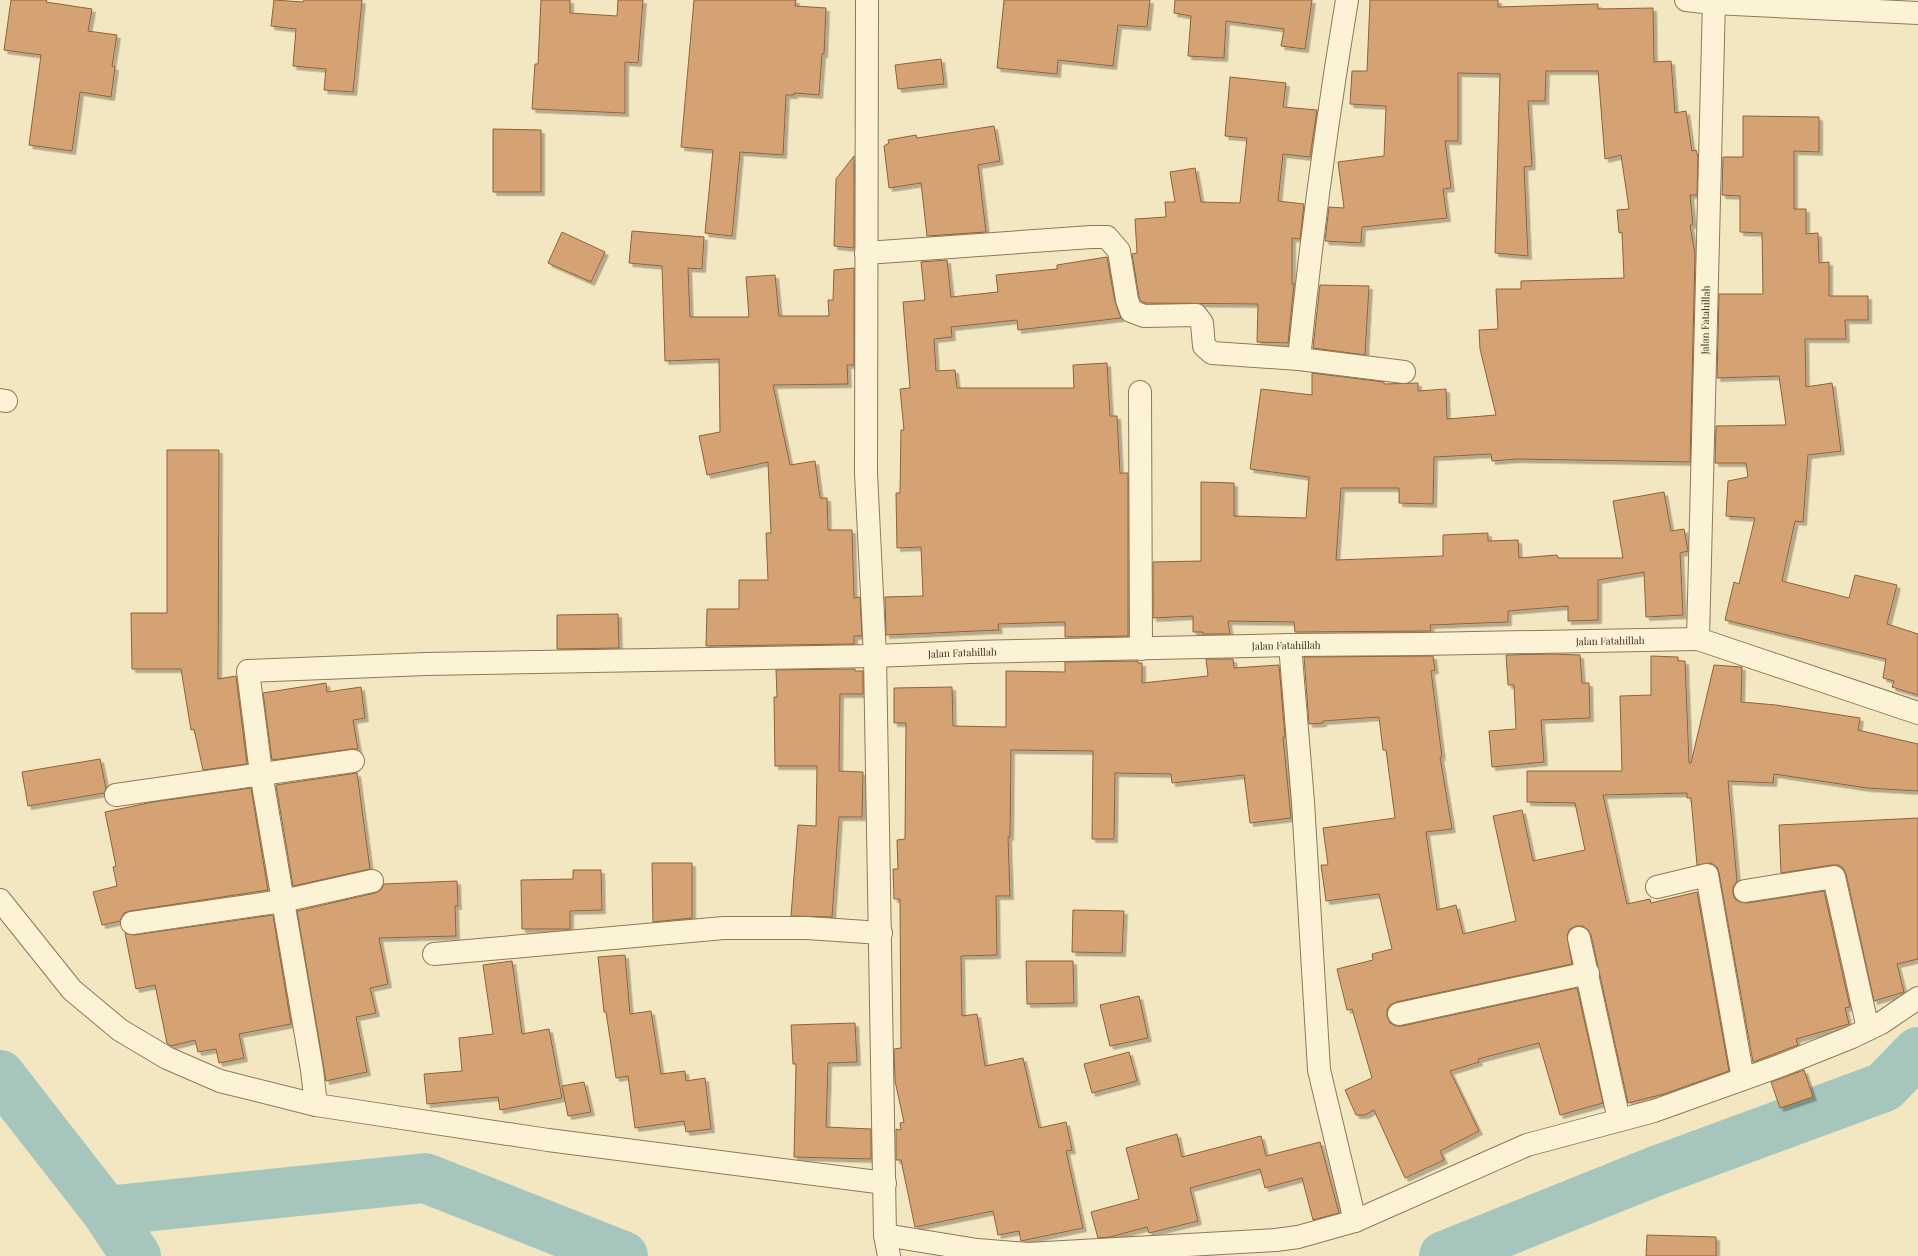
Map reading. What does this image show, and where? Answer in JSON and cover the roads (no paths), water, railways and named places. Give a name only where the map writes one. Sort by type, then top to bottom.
[{"type":"street","points":[[867,0],[866,474],[875,656],[887,1246],[1028,1254],[1057,1254],[1276,1240],[1298,1237],[1355,1221],[1515,1149],[1550,1138],[1654,1111],[1796,1059],[1881,1023],[1918,998]]},
{"type":"street","points":[[1299,359],[1312,231],[1330,101],[1347,0]]},
{"type":"street","points":[[1686,0],[1918,13]]},
{"type":"street","name":"Jalan Fatahillah","points":[[1698,639],[1713,2]]},
{"type":"street","points":[[866,253],[1107,237],[1119,251],[1127,300],[1131,311],[1144,316],[1196,315],[1202,323],[1204,346],[1212,353],[1299,359],[1404,372]]},
{"type":"street","points":[[1140,392],[1141,649]]},
{"type":"street","name":"Jalan Fatahillah","points":[[261,773],[248,671],[426,664],[875,656],[970,652],[1290,645],[1698,639],[1918,713]]},
{"type":"street","points":[[1290,645],[1303,802],[1319,1070],[1355,1221]]},
{"type":"street","points":[[116,795],[261,773],[353,762]]},
{"type":"street","points":[[261,773],[312,1070],[316,1105]]},
{"type":"street","points":[[1658,887],[1707,875],[1743,1079]]},
{"type":"street","points":[[1745,892],[1834,877],[1868,1029]]},
{"type":"street","points":[[132,923],[283,901],[372,881]]},
{"type":"street","points":[[0,900],[72,990],[120,1030],[167,1058],[220,1081],[316,1105],[556,1141],[885,1183]]},
{"type":"street","points":[[434,954],[724,928],[807,928],[881,933]]},
{"type":"street","points":[[1579,938],[1588,973],[1619,1120]]},
{"type":"street","points":[[1399,1014],[1588,973]]},
{"type":"waterway","points":[[1444,1256],[1656,1171],[1884,1087],[1918,1052]]},
{"type":"waterway","points":[[0,1075],[106,1211],[136,1256]]},
{"type":"waterway","points":[[106,1211],[425,1178],[623,1256]]}]
